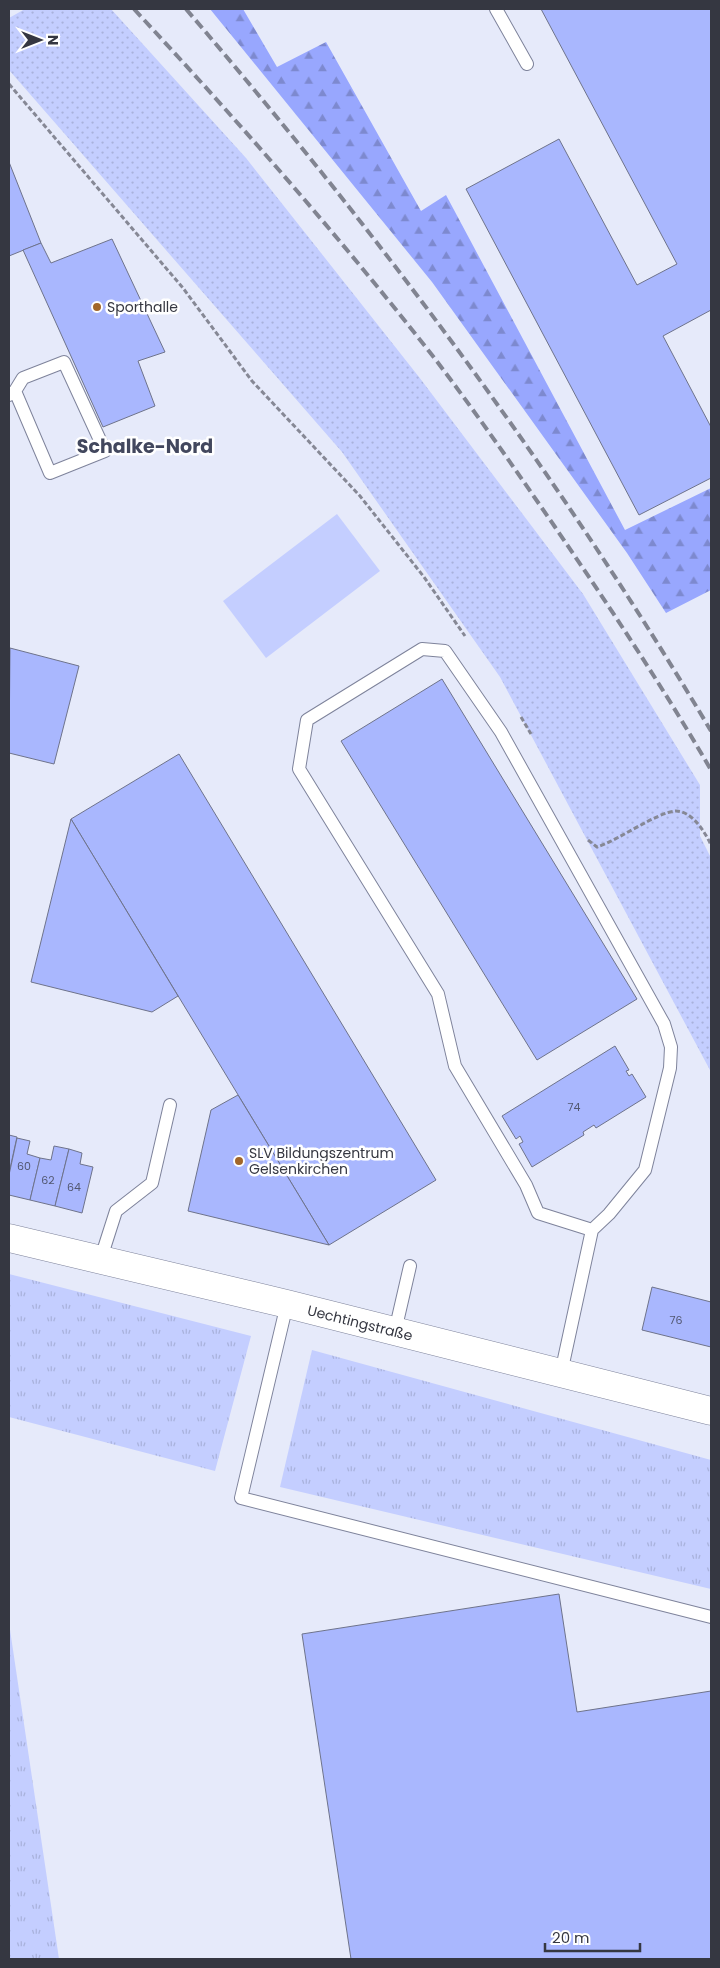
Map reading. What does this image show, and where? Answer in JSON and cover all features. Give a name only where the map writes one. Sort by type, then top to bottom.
[{"type":"street","name":"Uechtingstraße","points":[[9,1238],[286,1304],[711,1411]]},
{"type":"lane","points":[[496,9],[527,64]]},
{"type":"lane","points":[[64,362],[104,451],[50,473],[12,393],[23,378],[64,362]]},
{"type":"lane","points":[[561,1373],[592,1230],[609,1214],[645,1170],[670,1068],[671,1047],[664,1024],[501,732],[445,651],[422,649],[307,720],[299,769],[438,994],[455,1066],[526,1185],[538,1213],[592,1230]]},
{"type":"lane","points":[[100,1261],[116,1211],[152,1183],[170,1105]]},
{"type":"lane","points":[[395,1331],[410,1266]]},
{"type":"lane","points":[[286,1304],[241,1498],[711,1617]]},
{"type":"path","points":[[9,84],[183,288],[252,381],[360,496],[424,577],[469,642]]},
{"type":"path","points":[[519,714],[534,739]]},
{"type":"path","points":[[588,840],[597,847],[610,844],[658,817],[676,811],[688,815],[704,832],[711,845]]},
{"type":"green space","points":[[25,9],[111,9],[246,158],[419,377],[583,594],[700,785],[700,836],[711,858],[711,1072],[500,677],[342,452],[9,70],[9,18]]},
{"type":"green space","points":[[210,9],[243,9],[277,67],[326,42],[421,211],[446,195],[625,530],[711,488],[711,590],[666,613],[627,553],[432,282]]},
{"type":"green space","points":[[337,514],[380,571],[266,658],[223,601]]},
{"type":"green space","points":[[9,1274],[251,1336],[215,1471],[9,1417]]},
{"type":"green space","points":[[312,1350],[711,1460],[711,1589],[280,1487]]},
{"type":"green space","points":[[9,1623],[59,1959],[9,1959]]},
{"type":"building","points":[[541,9],[711,9],[711,310],[663,336],[711,427],[711,478],[639,515],[466,189],[559,139],[637,285],[677,264]]},
{"type":"building","points":[[9,162],[41,243],[9,256]]},
{"type":"building","name":"Sporthalle","points":[[112,239],[165,352],[138,361],[155,406],[103,427],[23,250],[41,243],[51,263]]},
{"type":"building","points":[[10,648],[79,666],[54,764],[9,753]]},
{"type":"building","points":[[442,679],[637,999],[537,1060],[341,741]]},
{"type":"building","points":[[179,754],[436,1180],[329,1245],[71,819]]},
{"type":"building","points":[[71,819],[178,996],[152,1012],[31,982]]},
{"type":"building","points":[[615,1046],[629,1070],[626,1071],[629,1076],[632,1074],[646,1097],[596,1128],[594,1125],[583,1132],[584,1135],[532,1167],[519,1144],[523,1142],[520,1136],[516,1139],[502,1116]]},
{"type":"building","name":"SLV Bildungszentrum Gelsenkirchen","points":[[238,1095],[329,1245],[188,1211],[211,1110]]},
{"type":"building","points":[[9,1135],[17,1137],[9,1173]]},
{"type":"building","points":[[17,1138],[30,1141],[27,1154],[40,1158],[30,1200],[9,1195],[9,1175]]},
{"type":"building","points":[[54,1146],[69,1149],[55,1206],[30,1200],[40,1158],[51,1160]]},
{"type":"building","points":[[69,1149],[82,1153],[80,1164],[93,1167],[82,1213],[55,1206]]},
{"type":"building","points":[[652,1287],[711,1302],[711,1347],[642,1330]]},
{"type":"building","points":[[559,1594],[577,1712],[711,1691],[711,1959],[351,1959],[302,1634]]},
{"type":"railway","points":[[134,9],[211,93],[360,266],[464,397],[555,527],[655,677],[711,770]]},
{"type":"railway","points":[[186,9],[328,181],[464,359],[592,542],[653,636],[711,731]]},
{"type":"place","name":"Sporthalle","points":[[97,307]]},
{"type":"place","name":"SLV Bildungszentrum Gelsenkirchen","points":[[239,1161]]},
{"type":"district","name":"Schalke-Nord","points":[[145,446]]}]
